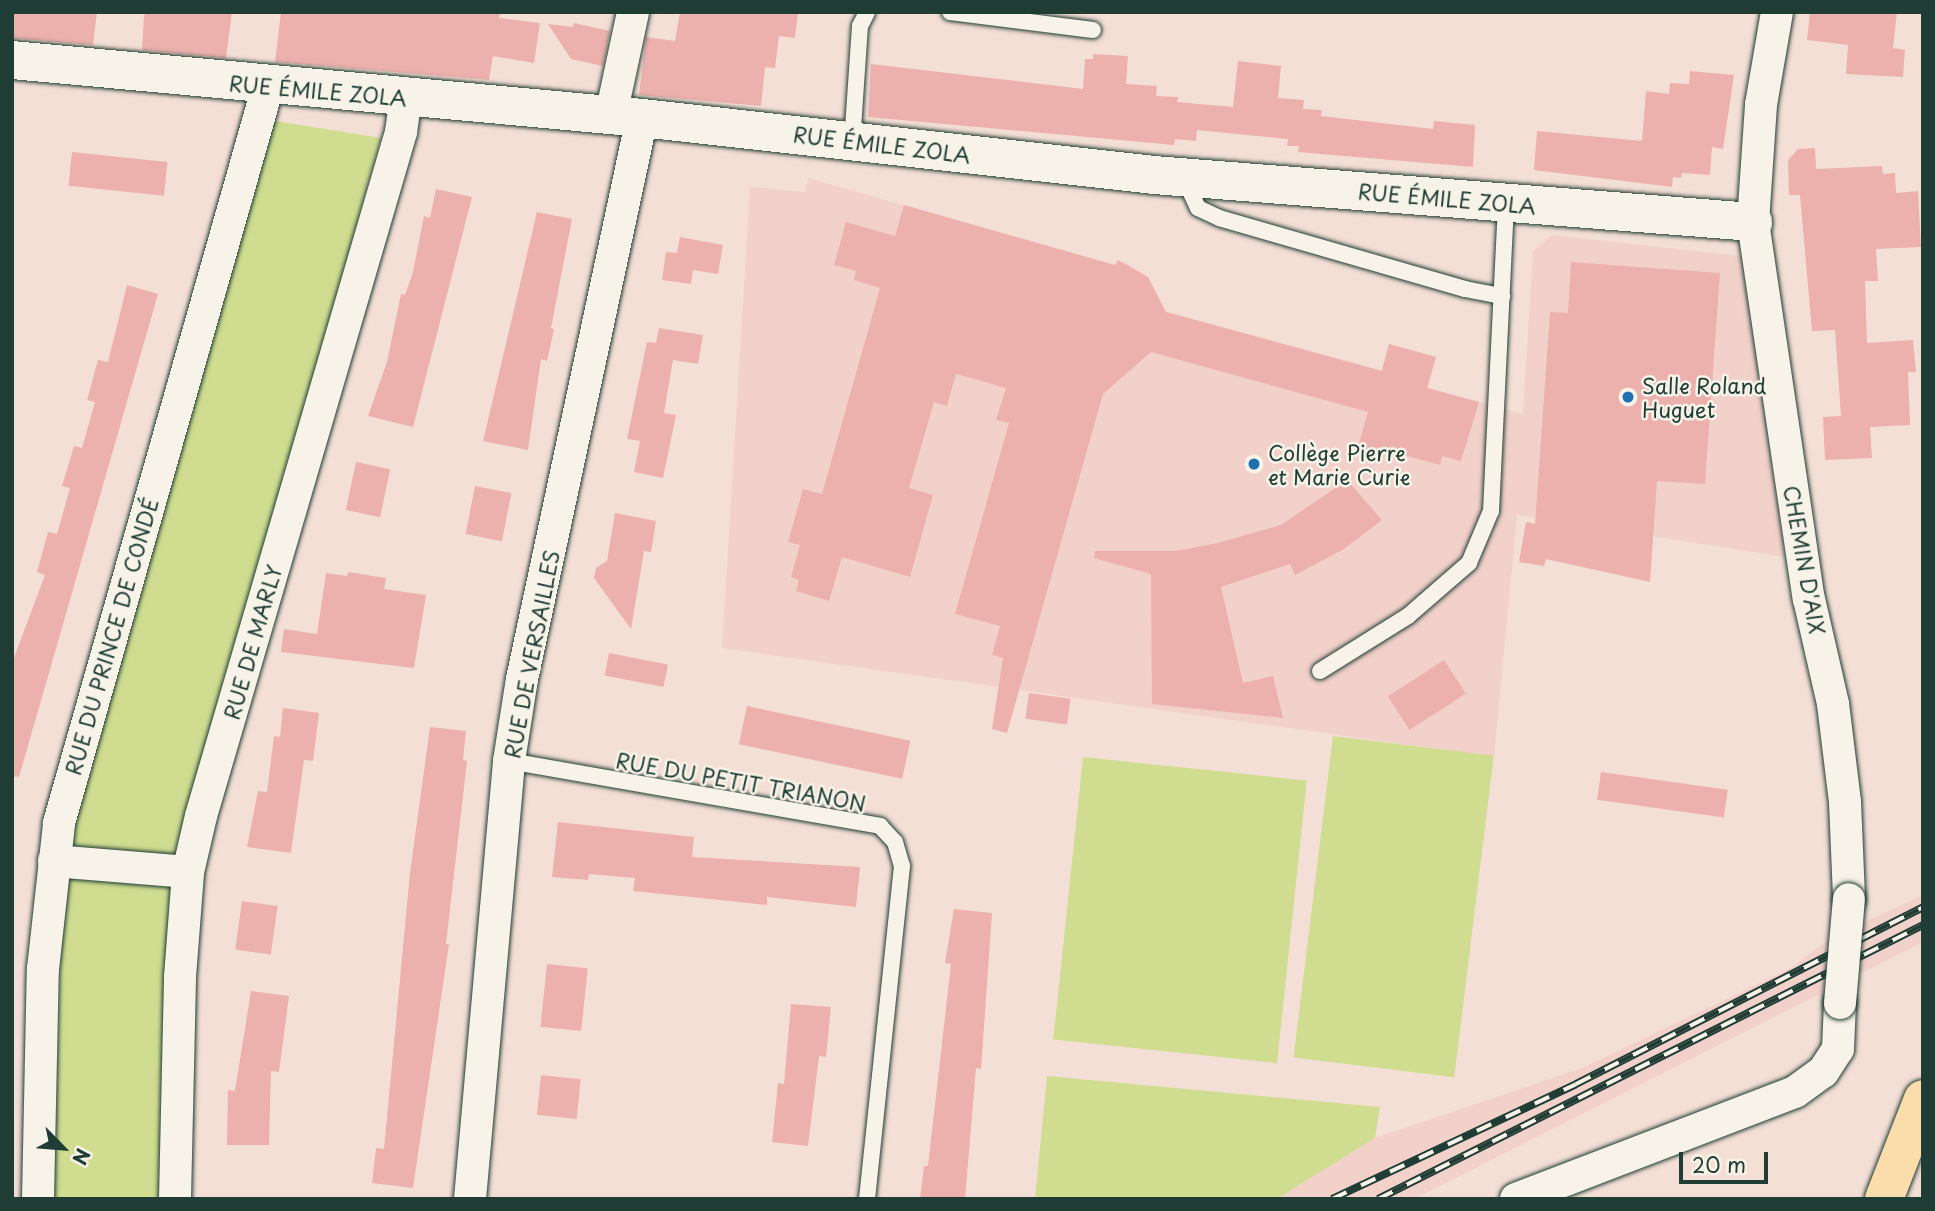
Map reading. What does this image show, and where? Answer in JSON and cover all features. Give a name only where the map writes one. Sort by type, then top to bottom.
[{"type":"highway","points":[[1885,1199],[1923,1098]]},
{"type":"street","name":"RUE DE VERSAILLES","points":[[470,1199],[509,761],[626,116],[634,12]]},
{"type":"street","name":"CHEMIN D'AIX","points":[[1516,1199],[1795,1092],[1823,1072],[1838,1049],[1849,899],[1845,802],[1833,704],[1809,599],[1753,222],[1761,105],[1777,12]]},
{"type":"street","name":"RUE ÉMILE ZOLA","points":[[12,60],[268,86],[626,116],[852,143],[1182,176],[1753,222]]},
{"type":"street","name":"RUE DU PRINCE DE CONDÉ","points":[[38,1199],[43,969],[54,861],[70,780],[268,86]]},
{"type":"street","name":"RUE DE MARLY","points":[[175,1199],[180,977],[188,872],[208,790],[401,132],[405,98]]},
{"type":"street","points":[[54,861],[188,872]]},
{"type":"lane","points":[[852,143],[860,26],[867,12]]},
{"type":"lane","points":[[950,12],[1093,30]]},
{"type":"lane","points":[[1182,176],[1198,208],[1219,218],[1465,289],[1502,296]]},
{"type":"lane","points":[[1320,671],[1408,616],[1469,563],[1491,511],[1506,203]]},
{"type":"lane","name":"RUE DU PETIT TRIANON","points":[[509,761],[880,826],[895,842],[902,866],[867,1199]]},
{"type":"shaded area","name":"Collège Pierre et Marie Curie","points":[[808,178],[1114,265],[1125,262],[1148,277],[1164,311],[1381,370],[1389,344],[1436,357],[1428,388],[1523,414],[1533,251],[1552,235],[1742,256],[1785,557],[1517,515],[1494,757],[722,648],[750,187],[805,192]]},
{"type":"shaded area","points":[[1923,895],[1923,942],[1414,1199],[1277,1199],[1375,1138],[1582,1068],[1793,967],[1830,938]]},
{"type":"green space","points":[[251,117],[381,138],[190,821],[168,1199],[54,1199],[64,839]]},
{"type":"green space","points":[[1333,736],[1494,756],[1454,1077],[1294,1058]]},
{"type":"green space","points":[[1083,757],[1307,781],[1277,1063],[1053,1039]]},
{"type":"green space","points":[[1047,1076],[1380,1107],[1375,1138],[1277,1199],[1035,1199]]},
{"type":"building","points":[[12,12],[97,12],[93,45],[12,38]]},
{"type":"building","points":[[150,12],[232,12],[226,58],[142,50],[144,15]]},
{"type":"building","points":[[281,12],[500,12],[499,18],[540,23],[534,63],[493,56],[489,80],[275,62]]},
{"type":"building","points":[[680,12],[798,12],[795,38],[779,36],[775,68],[765,67],[761,106],[639,95],[646,37],[675,41]]},
{"type":"building","points":[[1810,12],[1897,12],[1893,48],[1905,50],[1903,77],[1846,74],[1848,45],[1807,40]]},
{"type":"building","points":[[574,23],[610,31],[603,66],[571,59],[548,24],[573,27]]},
{"type":"building","points":[[1093,54],[1128,56],[1126,84],[1157,86],[1156,96],[1178,97],[1177,102],[1233,107],[1238,61],[1281,66],[1278,98],[1304,100],[1303,109],[1322,110],[1321,116],[1433,129],[1434,121],[1475,125],[1473,167],[1298,152],[1299,146],[1287,146],[1288,139],[1197,130],[1196,141],[1175,139],[1174,145],[868,117],[871,64],[1083,89],[1085,59],[1093,59]]},
{"type":"building","points":[[1690,71],[1734,75],[1723,149],[1712,147],[1710,175],[1682,173],[1681,178],[1673,177],[1672,187],[1534,170],[1537,131],[1642,141],[1646,91],[1669,94],[1670,83],[1689,84]]},
{"type":"building","points":[[1815,148],[1816,169],[1882,166],[1883,174],[1895,173],[1896,193],[1918,191],[1921,247],[1876,249],[1878,281],[1865,281],[1867,343],[1913,340],[1916,372],[1908,372],[1910,425],[1870,427],[1872,458],[1825,460],[1823,417],[1841,416],[1835,330],[1812,331],[1800,195],[1789,195],[1788,160],[1798,149]]},
{"type":"building","points":[[72,152],[167,162],[164,196],[68,186]]},
{"type":"building","points":[[436,189],[472,197],[413,427],[368,416],[387,362],[401,294],[405,295],[413,272],[424,216],[430,218]]},
{"type":"building","points":[[904,205],[1115,265],[1118,260],[1148,277],[1166,312],[1382,371],[1389,344],[1436,357],[1427,388],[1479,402],[1461,461],[1442,456],[1440,465],[1382,449],[1380,456],[1357,450],[1368,412],[1151,352],[1103,394],[1007,733],[992,729],[1003,658],[992,655],[1000,626],[955,614],[1009,423],[996,420],[1006,388],[956,374],[947,406],[934,402],[909,488],[933,495],[910,577],[842,557],[829,601],[796,591],[799,580],[791,577],[800,545],[788,542],[803,489],[822,494],[880,288],[854,280],[856,271],[834,265],[846,222],[895,236]]},
{"type":"building","points":[[537,212],[572,219],[547,361],[541,359],[528,450],[483,441]]},
{"type":"building","points":[[680,237],[723,245],[718,274],[693,270],[691,284],[662,280],[666,252],[677,253]]},
{"type":"building","name":"Salle Roland Huguet","points":[[1571,262],[1720,273],[1705,484],[1657,481],[1650,582],[1546,559],[1544,566],[1519,562],[1526,522],[1535,524],[1550,312],[1568,313]]},
{"type":"building","points":[[127,285],[158,294],[19,777],[12,776],[12,663],[45,575],[37,572],[48,532],[57,534],[70,488],[62,486],[74,446],[82,448],[95,402],[87,400],[98,360],[108,362]]},
{"type":"building","points":[[659,328],[703,335],[698,364],[673,360],[664,413],[676,415],[663,478],[634,472],[640,441],[627,439],[647,342],[656,343]]},
{"type":"building","points":[[356,462],[390,469],[380,517],[346,510]]},
{"type":"building","points":[[1347,480],[1382,520],[1344,549],[1295,575],[1290,564],[1221,587],[1243,683],[1273,676],[1283,718],[1152,704],[1151,574],[1094,558],[1095,551],[1176,551],[1218,543],[1281,525]]},
{"type":"building","points":[[475,486],[511,493],[502,541],[466,534]]},
{"type":"building","points":[[615,513],[656,521],[651,552],[644,551],[631,629],[594,578],[596,568],[607,561]]},
{"type":"building","points":[[348,572],[386,578],[384,589],[426,595],[414,668],[281,652],[284,629],[317,634],[326,573],[347,576]]},
{"type":"building","points":[[609,653],[668,664],[664,687],[605,676]]},
{"type":"building","points":[[1444,660],[1466,694],[1410,730],[1388,696]]},
{"type":"building","points":[[1029,693],[1071,699],[1067,725],[1025,719]]},
{"type":"building","points":[[747,706],[910,741],[902,779],[739,744]]},
{"type":"building","points":[[283,708],[319,713],[313,761],[304,760],[291,853],[247,847],[258,791],[267,792],[274,736],[280,737]]},
{"type":"building","points":[[430,727],[466,731],[463,760],[467,761],[446,944],[449,944],[413,1188],[372,1183],[376,1148],[384,1149],[410,873]]},
{"type":"building","points":[[1601,772],[1728,790],[1724,818],[1597,800]]},
{"type":"building","points":[[558,822],[694,837],[692,857],[860,867],[856,907],[767,897],[767,905],[633,891],[635,878],[589,874],[588,880],[552,877]]},
{"type":"building","points":[[242,901],[278,906],[271,955],[235,950]]},
{"type":"building","points":[[954,909],[992,913],[981,1069],[976,1068],[965,1199],[920,1199],[924,1166],[928,1166],[951,964],[945,963]]},
{"type":"building","points":[[547,964],[588,968],[581,1031],[540,1027]]},
{"type":"building","points":[[251,991],[289,996],[279,1072],[271,1071],[269,1145],[227,1145],[228,1090],[235,1091]]},
{"type":"building","points":[[791,1004],[831,1007],[826,1057],[819,1056],[808,1146],[772,1142],[778,1083],[784,1084]]},
{"type":"building","points":[[541,1075],[581,1079],[577,1119],[537,1115]]},
{"type":"railway","points":[[1332,1199],[1576,1084],[1923,907]]},
{"type":"railway","points":[[1378,1199],[1923,925]]},
{"type":"place","name":"Salle Roland Huguet","points":[[1628,397]]},
{"type":"place","name":"Collège Pierre et Marie Curie","points":[[1254,464]]}]
